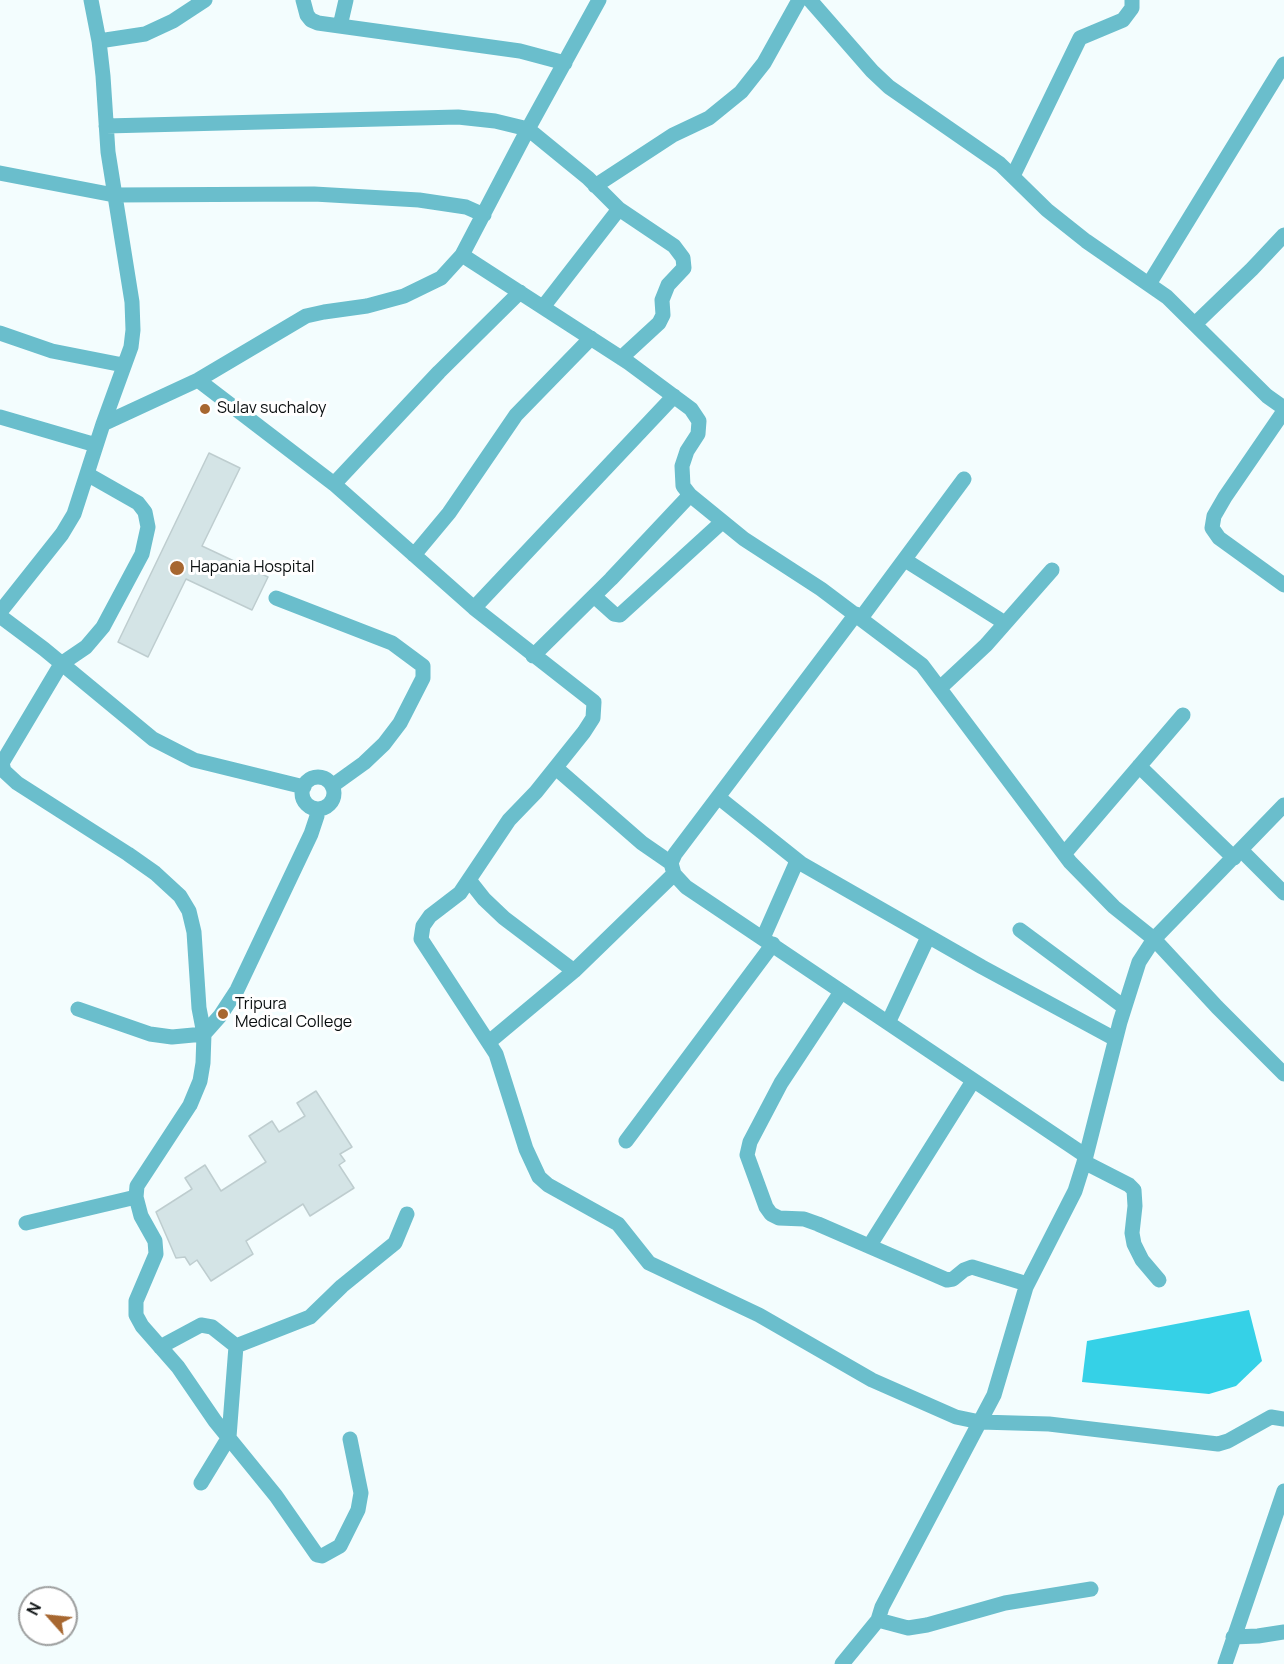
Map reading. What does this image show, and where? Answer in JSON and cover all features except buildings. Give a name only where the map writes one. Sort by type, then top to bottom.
[{"type":"street","points":[[91,0],[99,41],[114,195],[132,302],[131,347],[74,514],[62,534],[0,614],[153,739],[194,760],[304,787]]},
{"type":"street","points":[[303,0],[307,15],[311,20],[520,51],[565,63]]},
{"type":"street","points":[[340,26],[346,0]]},
{"type":"street","points":[[103,424],[198,380],[306,316],[367,306],[404,296],[441,278],[462,255],[599,0]]},
{"type":"street","points":[[596,186],[673,135],[709,118],[741,92],[764,63],[799,0]]},
{"type":"street","points":[[810,0],[872,71],[889,87],[1000,164],[1047,210],[1086,241],[1167,297],[1284,410],[1225,497],[1214,516],[1212,528],[1219,538],[1284,585]]},
{"type":"street","points":[[1012,176],[1080,38],[1123,20],[1132,8],[1132,0]]},
{"type":"street","points":[[99,41],[145,34],[173,21],[200,1]]},
{"type":"street","points":[[1149,284],[1284,64]]},
{"type":"street","points":[[106,126],[458,117],[495,121],[528,129],[596,186],[618,209],[674,246],[683,258],[684,268],[668,285],[662,300],[663,315],[659,323],[621,358]]},
{"type":"street","points":[[0,173],[114,195],[314,194],[419,200],[466,207],[484,215]]},
{"type":"street","points":[[543,307],[618,209]]},
{"type":"street","points":[[1196,324],[1284,235]]},
{"type":"street","points":[[462,255],[621,358],[691,409],[699,421],[698,434],[687,451],[682,466],[683,486],[690,495],[756,547],[821,589],[918,660],[1064,854],[1114,907],[1155,939],[1217,1007],[1284,1074]]},
{"type":"street","points":[[334,484],[431,380],[520,292]]},
{"type":"street","points":[[0,333],[52,351],[123,365]]},
{"type":"street","points":[[414,555],[449,513],[516,415],[591,338]]},
{"type":"street","points":[[198,380],[334,484],[474,608],[594,702],[593,718],[556,768],[509,820],[460,893],[430,916],[423,926],[421,939],[496,1054],[526,1149],[539,1177],[548,1185],[618,1224],[648,1263],[759,1315],[872,1380],[956,1417],[980,1422],[1049,1424],[1218,1444],[1228,1441],[1271,1417],[1284,1419]]},
{"type":"street","points":[[474,608],[674,396]]},
{"type":"street","points":[[0,417],[96,445]]},
{"type":"street","points":[[87,474],[138,503],[145,512],[148,527],[142,554],[103,627],[86,647],[61,664],[2,763],[4,771],[17,783],[128,854],[180,896],[189,911],[194,932],[199,1008],[204,1034],[200,1081],[190,1105],[137,1186],[136,1197],[141,1216],[155,1241],[156,1254],[136,1301],[136,1315],[142,1326],[178,1367],[215,1421],[276,1496],[317,1555],[322,1556],[340,1546],[358,1510],[361,1493],[350,1439]]},
{"type":"street","points":[[489,1042],[574,971],[672,868],[675,854],[718,796],[905,560],[964,479]]},
{"type":"street","points":[[533,656],[690,495]]},
{"type":"street","points":[[594,596],[615,614],[620,615],[722,522]]},
{"type":"street","points":[[905,560],[1005,623]]},
{"type":"street","points":[[940,688],[986,645],[1052,570]]},
{"type":"street","points":[[276,598],[392,643],[423,666],[423,678],[400,723],[384,744],[332,786]]},
{"type":"street","points":[[1064,854],[1183,715]]},
{"type":"street","points":[[1138,766],[1284,893]]},
{"type":"street","points":[[556,768],[672,868],[686,886],[1085,1159],[1129,1185],[1134,1190],[1132,1233],[1134,1244],[1142,1260],[1159,1280]]},
{"type":"street","points":[[321,777],[330,781],[334,790],[333,800],[326,807],[316,809],[309,807],[302,794],[304,787],[311,779],[321,777]]},
{"type":"street","points":[[718,796],[797,861],[928,937],[1115,1039]]},
{"type":"street","points":[[842,1664],[878,1620],[882,1607],[994,1395],[1027,1284],[1075,1191],[1115,1039],[1139,962],[1155,939],[1284,806]]},
{"type":"street","points":[[78,1009],[150,1035],[172,1037],[204,1034],[220,1016],[237,990],[311,834],[317,819],[316,809]]},
{"type":"street","points":[[626,1142],[768,941],[797,861]]},
{"type":"street","points":[[469,880],[484,899],[504,918],[574,971]]},
{"type":"street","points":[[1020,930],[1124,1007]]},
{"type":"street","points":[[888,1023],[928,937]]},
{"type":"street","points":[[841,992],[782,1083],[750,1142],[747,1155],[762,1198],[771,1214],[778,1218],[804,1219],[818,1224],[947,1280],[972,1267],[1027,1284]]},
{"type":"street","points":[[870,1245],[973,1081]]},
{"type":"street","points":[[26,1223],[136,1197]]},
{"type":"street","points":[[236,1346],[310,1317],[342,1286],[395,1243],[407,1214]]},
{"type":"street","points":[[160,1347],[201,1325],[212,1327],[236,1346]]},
{"type":"street","points":[[201,1482],[229,1437],[236,1346]]},
{"type":"street","points":[[1225,1664],[1284,1491]]},
{"type":"street","points":[[878,1620],[908,1628],[917,1627],[1005,1604],[1091,1590]]},
{"type":"street","points":[[1233,1637],[1284,1632]]},
{"type":"water","points":[[1249,1310],[1262,1361],[1236,1386],[1209,1394],[1082,1382],[1087,1341]]},
{"type":"place","name":"Sulav suchaloy","points":[[205,409]]},
{"type":"place","name":"Hapania Hospital","points":[[177,568]]},
{"type":"place","name":"Tripura Medical College","points":[[223,1014]]}]
